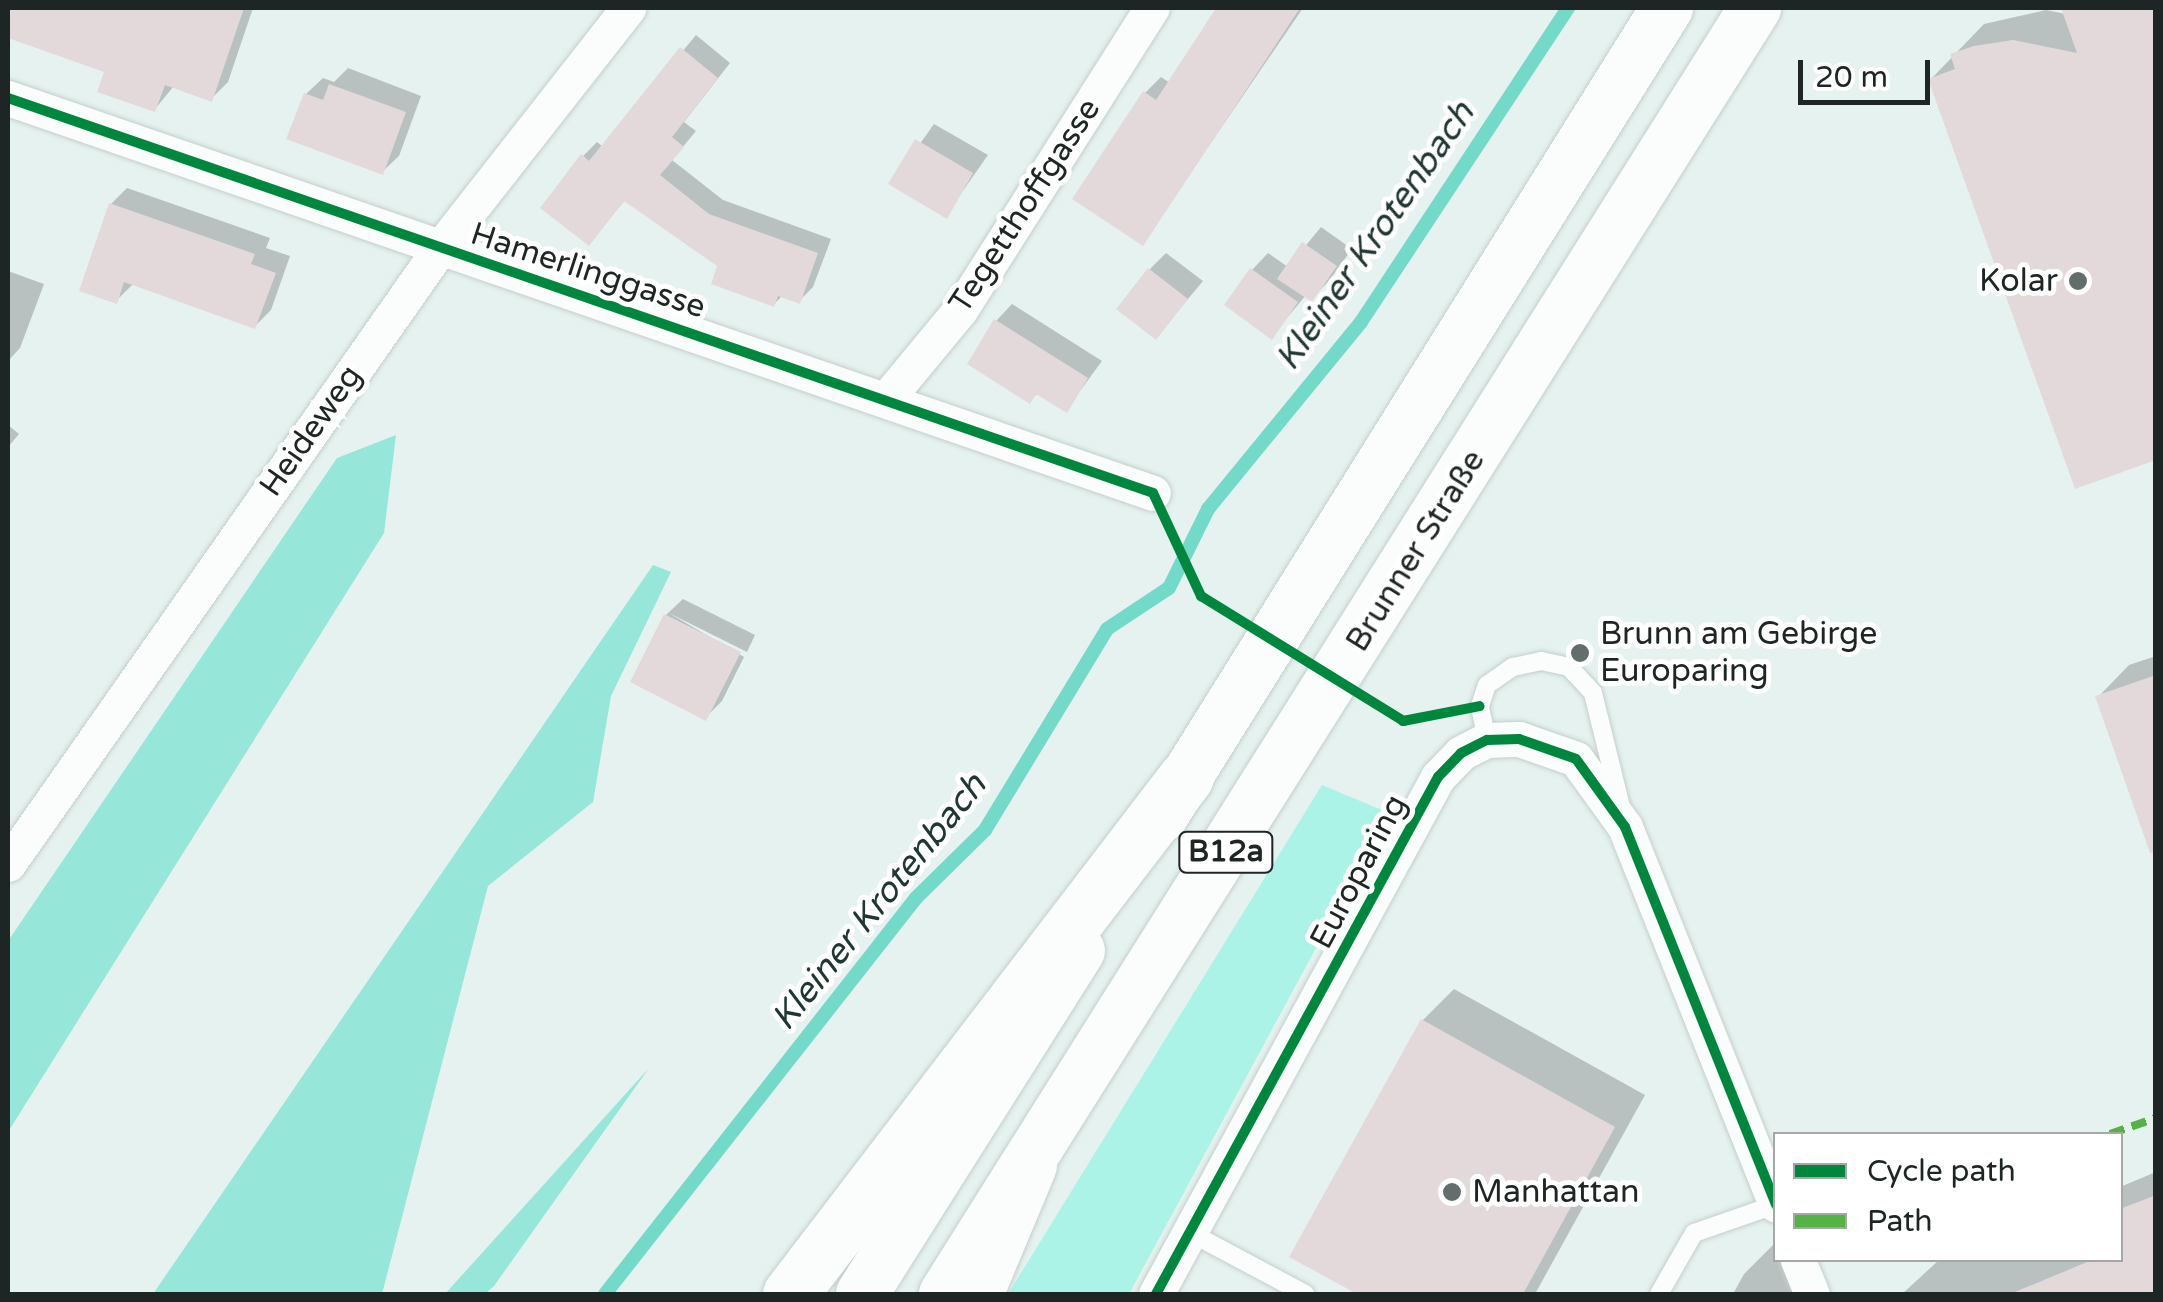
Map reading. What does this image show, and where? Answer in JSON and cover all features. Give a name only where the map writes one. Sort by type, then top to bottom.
[{"type":"highway","points":[[790,1294],[1186,778]]},
{"type":"highway","points":[[975,1294],[1028,1165]]},
{"type":"main road","name":"B12a","points":[[862,1294],[1667,8]]},
{"type":"main road","name":"Brunner Straße","points":[[945,1294],[1755,8]]},
{"type":"street","name":"Heideweg","points":[[8,864],[440,248],[628,8]]},
{"type":"street","name":"Tegetthoffgasse","points":[[888,397],[960,310],[1152,8]]},
{"type":"street","name":"Hamerlinggasse","points":[[8,98],[440,248],[888,397],[1153,492]]},
{"type":"street","points":[[1474,746],[1519,738],[1576,759],[1625,827],[1773,1200]]},
{"type":"street","name":"Europaring","points":[[1156,1294],[1438,777],[1474,746]]},
{"type":"street","points":[[1799,1262],[1812,1294]]},
{"type":"lane","points":[[1474,746],[1487,685],[1513,666],[1541,661],[1568,668],[1594,693],[1625,827]]},
{"type":"lane","points":[[1659,1294],[1694,1233],[1773,1206]]},
{"type":"lane","points":[[1189,1232],[1305,1294]]},
{"type":"green space","points":[[396,435],[384,533],[8,1132],[8,941],[337,458]]},
{"type":"green space","points":[[653,565],[671,572],[611,696],[593,802],[488,886],[382,1294],[153,1294]]},
{"type":"green space","points":[[1322,785],[1389,813],[1129,1294],[1008,1294]]},
{"type":"green space","points":[[649,1068],[494,1286],[485,1294],[445,1294]]},
{"type":"building","points":[[8,8],[244,8],[212,102],[165,85],[155,112],[97,92],[104,72],[8,38]]},
{"type":"building","points":[[1216,8],[1300,8],[1143,246],[1072,199],[1143,91],[1156,100]]},
{"type":"building","name":"Kolar","points":[[2061,8],[2156,8],[2156,460],[2075,489],[1928,79],[1955,69],[1950,54],[1974,46],[2013,40],[2077,53]]},
{"type":"building","points":[[680,47],[718,78],[672,137],[684,147],[660,175],[709,214],[818,253],[800,304],[778,296],[774,307],[711,284],[717,266],[624,201],[589,246],[540,208],[581,154],[589,161]]},
{"type":"building","points":[[329,84],[406,112],[383,175],[286,139],[304,93],[323,100]]},
{"type":"building","points":[[915,139],[973,173],[947,219],[888,184]]},
{"type":"building","points":[[109,203],[255,254],[251,264],[276,273],[255,329],[124,282],[117,304],[79,291]]},
{"type":"building","points":[[1302,242],[1337,266],[1312,302],[1277,279]]},
{"type":"building","points":[[1148,268],[1188,299],[1156,340],[1116,309]]},
{"type":"building","points":[[1250,268],[1298,302],[1272,340],[1224,305]]},
{"type":"building","points":[[994,319],[1088,378],[1067,413],[1036,394],[1030,404],[967,364]]},
{"type":"building","points":[[664,614],[741,652],[706,721],[630,682]]},
{"type":"building","points":[[2156,675],[2156,852],[2150,853],[2095,696]]},
{"type":"building","name":"Manhattan","points":[[1421,1019],[1615,1127],[1523,1294],[1357,1294],[1289,1257]]},
{"type":"building","points":[[2156,1195],[2156,1294],[2010,1294],[2087,1262],[2123,1262],[2123,1208]]},
{"type":"waterway","name":"Kleiner Krotenbach","points":[[605,1294],[916,898],[985,830],[1107,629],[1169,588],[1208,509],[1361,322],[1568,8]]},
{"type":"marked path","points":[[2116,1132],[2156,1118]]},
{"type":"cycle path","points":[[8,98],[1153,493],[1201,596],[1403,721],[1480,706]]},
{"type":"cycle path","points":[[1156,1294],[1438,777],[1461,753],[1487,740],[1519,739],[1576,759],[1625,827],[1773,1197]]},
{"type":"place","name":"Kolar","points":[[2078,281]]},
{"type":"place","name":"Brunn am Gebirge Europaring","points":[[1580,653]]},
{"type":"place","name":"Manhattan","points":[[1452,1192]]}]
